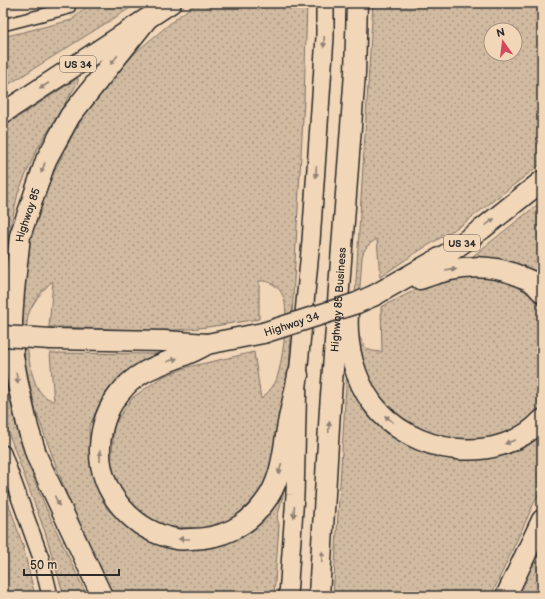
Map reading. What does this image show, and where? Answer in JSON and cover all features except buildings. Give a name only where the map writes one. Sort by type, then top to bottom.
[{"type":"highway","name":"US 34","points":[[3,113],[171,3]]},
{"type":"highway","name":"Highway 85 Business","points":[[320,596],[330,409],[355,73],[357,3]]},
{"type":"highway","name":"Highway 85","points":[[102,596],[37,457],[28,428],[18,384],[14,356],[12,320],[14,291],[20,236],[46,160],[70,116],[148,19]]},
{"type":"highway","points":[[348,160],[352,178],[355,211],[347,324],[351,354],[360,382],[372,403],[384,416],[404,432],[424,441],[454,449],[477,450],[500,446],[518,439],[536,427],[542,420]]},
{"type":"highway","name":"Highway 34","points":[[3,336],[51,339],[164,341],[207,344],[263,333],[357,303],[375,295],[447,254],[482,229],[542,181]]},
{"type":"highway","points":[[375,295],[439,272],[474,267],[488,267],[507,271],[531,281],[542,292]]},
{"type":"highway","points":[[207,344],[195,352],[160,364],[139,375],[120,393],[107,412],[101,433],[100,460],[105,480],[111,493],[118,504],[129,516],[155,533],[177,539],[204,539],[216,537],[233,530],[244,523],[265,503],[277,481],[284,457],[287,429],[298,375]]},
{"type":"highway","points":[[506,596],[542,520]]},
{"type":"main road","points":[[288,596],[296,495],[298,375],[312,241],[325,37],[325,3]]},
{"type":"main road","points":[[3,453],[41,558],[50,596]]},
{"type":"street","points":[[3,26],[69,8]]},
{"type":"shaded area","points":[[3,3],[37,3],[3,12]]},
{"type":"shaded area","points":[[67,3],[92,3],[72,20]]},
{"type":"shaded area","points":[[91,3],[138,3],[3,88],[3,37],[72,20]]},
{"type":"shaded area","points":[[197,3],[307,3],[304,100],[288,389],[270,477],[257,496],[230,521],[199,528],[170,527],[148,518],[127,504],[111,467],[114,425],[132,398],[162,377],[188,367],[254,352],[261,399],[268,392],[278,376],[284,339],[286,313],[285,303],[281,292],[270,283],[259,281],[259,319],[196,328],[143,330],[49,327],[53,281],[38,297],[28,316],[28,356],[33,378],[37,386],[45,397],[54,402],[50,353],[161,354],[119,377],[103,396],[89,427],[90,464],[107,509],[133,531],[154,542],[214,545],[280,487],[285,488],[277,518],[279,525],[274,596],[113,596],[76,519],[36,412],[25,362],[23,324],[24,283],[29,238],[44,192],[71,138],[92,101],[136,52]]},
{"type":"shaded area","points":[[373,3],[542,3],[542,163],[463,224],[380,277],[377,239],[369,245],[364,251],[362,257],[357,329],[360,338],[367,349],[382,352],[381,307],[428,284],[471,272],[514,283],[532,297],[542,309],[542,405],[519,429],[489,442],[450,443],[416,433],[379,404],[359,360],[353,329]]},
{"type":"shaded area","points":[[78,78],[78,82],[36,151],[18,193],[6,247],[3,280],[3,127]]},
{"type":"shaded area","points":[[542,201],[542,281],[473,256]]},
{"type":"shaded area","points":[[3,361],[12,411],[28,464],[56,531],[87,596],[64,596],[45,532],[3,418]]},
{"type":"shaded area","points":[[347,370],[357,399],[368,413],[446,455],[542,430],[542,486],[491,596],[333,596]]},
{"type":"shaded area","points":[[3,494],[7,499],[23,546],[35,596],[3,596]]},
{"type":"shaded area","points":[[542,543],[542,596],[517,596],[539,551]]}]
